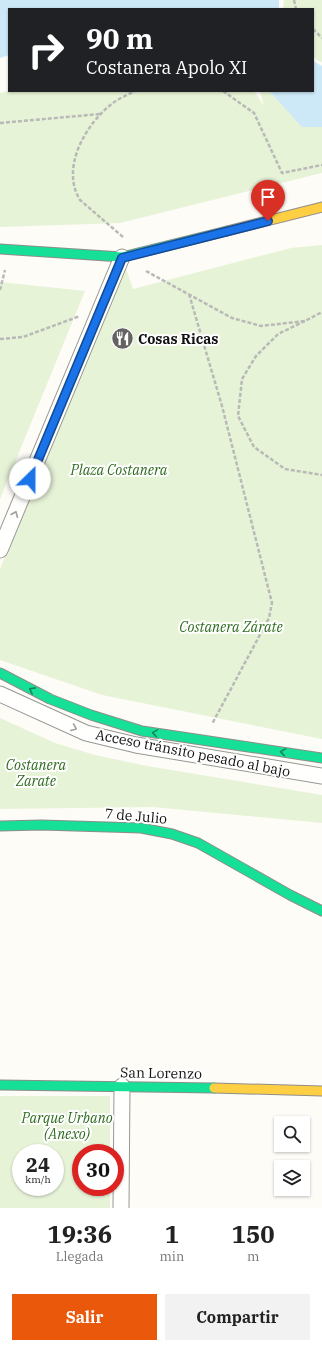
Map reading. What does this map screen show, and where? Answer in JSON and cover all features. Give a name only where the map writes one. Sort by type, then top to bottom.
[{"type":"street","points":[[0,249],[122,258],[322,207]]},
{"type":"street","points":[[0,550],[122,258]]},
{"type":"street","name":"Acceso tránsito pesado al bajo","points":[[0,673],[50,699],[91,715],[142,731],[322,758]]},
{"type":"street","name":"Acceso tránsito pesado al bajo","points":[[0,694],[86,733],[136,745],[322,776]]},
{"type":"street","name":"7 de Julio","points":[[0,826],[41,825],[141,828],[172,834],[198,843],[290,895],[322,911]]},
{"type":"street","name":"San Lorenzo","points":[[0,1086],[122,1086],[322,1091]]},
{"type":"street","points":[[121,1208],[122,1086]]},
{"type":"path","points":[[314,30],[322,38]]},
{"type":"path","points":[[117,239],[124,239],[80,200],[75,192],[75,154],[86,133],[100,114],[113,102],[133,92]]},
{"type":"path","points":[[225,92],[254,113],[282,173],[322,166]]},
{"type":"path","points":[[0,123],[100,114]]},
{"type":"path","points":[[122,258],[232,318],[261,326],[304,321]]},
{"type":"path","points":[[0,290],[6,270]]},
{"type":"path","points":[[189,294],[222,406],[272,603],[269,618],[203,740]]},
{"type":"path","points":[[0,339],[23,337],[100,309]]},
{"type":"path","points":[[322,312],[278,334],[256,356],[242,379],[238,416],[254,447],[285,469],[322,475]]},
{"type":"green space","points":[[284,0],[322,0],[322,62],[318,61],[314,57],[314,8],[283,8]]},
{"type":"green space","points":[[8,91],[255,92],[264,106],[260,92],[270,92],[282,105],[322,109],[322,173],[120,223],[0,227],[0,93]]},
{"type":"green space","name":"Costanera Zárate","points":[[322,245],[322,739],[102,695],[0,660],[0,569],[122,257],[133,289],[291,248]]},
{"type":"green space","points":[[0,282],[85,291],[0,499]]},
{"type":"green space","name":"Costanera Zarate","points":[[0,718],[55,743],[95,755],[147,766],[322,795],[322,823],[153,807],[0,809]]},
{"type":"green space","name":"Parque Urbano (Anexo)","points":[[0,1096],[110,1096],[110,1144],[72,1144],[72,1196],[110,1196],[110,1208],[0,1208]]},
{"type":"water","points":[[0,0],[279,0],[279,8],[8,8],[8,55],[0,58]]},
{"type":"water","points":[[314,62],[322,66],[322,127],[302,127],[270,92],[314,92]]},
{"type":"traffic: fast","points":[[0,249],[122,257],[227,231]]},
{"type":"traffic: fast","points":[[0,673],[50,699],[91,715],[142,731],[322,758]]},
{"type":"traffic: fast","points":[[0,826],[41,825],[141,828],[172,834],[198,843],[290,895],[322,911]]},
{"type":"traffic: fast","points":[[0,1085],[214,1088]]},
{"type":"traffic: slow","points":[[227,231],[322,207]]},
{"type":"traffic: slow","points":[[214,1088],[322,1091]]},
{"type":"place","name":"Cosas Ricas","points":[[123,339]]},
{"type":"route","points":[[30,479],[122,258],[268,221]]},
{"type":"park label","name":"Plaza Costanera","points":[[119,470]]}]
